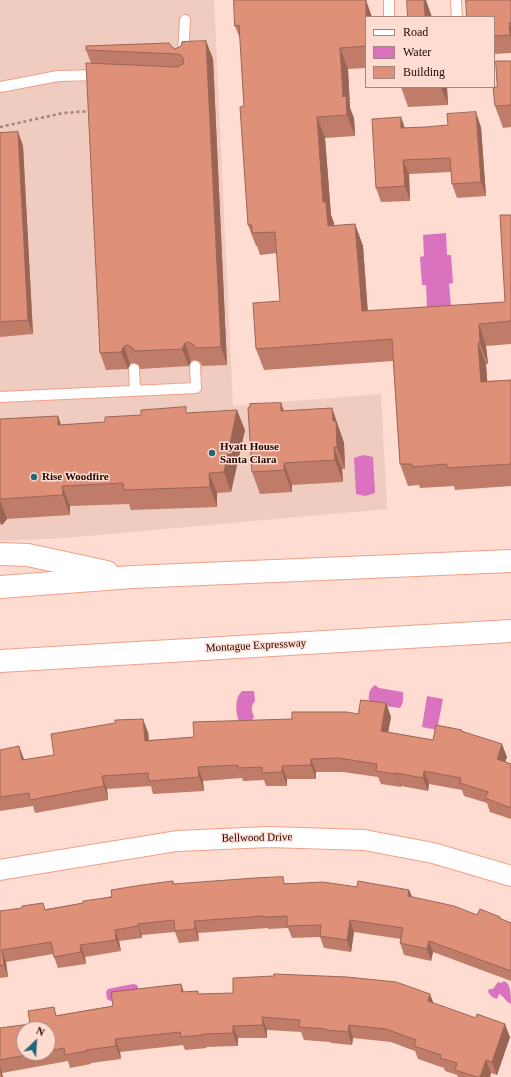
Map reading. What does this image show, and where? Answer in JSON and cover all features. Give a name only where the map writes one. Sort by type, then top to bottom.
[{"type":"highway","points":[[0,554],[28,555],[132,577]]},
{"type":"highway","points":[[0,586],[132,577],[511,561]]},
{"type":"highway","name":"Montague Expressway","points":[[0,661],[511,631]]},
{"type":"street","name":"Bellwood Drive","points":[[0,870],[177,841],[269,837],[364,840],[433,854],[511,876]]},
{"type":"lane","points":[[389,0],[390,16]]},
{"type":"lane","points":[[456,0],[457,16]]},
{"type":"lane","points":[[182,60],[185,20]]},
{"type":"lane","points":[[0,87],[58,76],[92,74],[108,75]]},
{"type":"lane","points":[[0,397],[196,388],[195,366]]},
{"type":"lane","points":[[134,369],[135,390]]},
{"type":"path","points":[[0,127],[63,113],[94,111]]},
{"type":"shaded area","points":[[0,0],[214,0],[233,406],[381,394],[387,509],[65,538],[0,541]]},
{"type":"water","points":[[446,233],[447,255],[451,255],[453,283],[449,284],[451,306],[427,307],[426,285],[422,285],[420,257],[424,256],[423,235]]},
{"type":"water","points":[[363,455],[373,457],[375,493],[365,496],[356,494],[354,458]]},
{"type":"water","points":[[375,685],[379,688],[403,692],[403,702],[400,708],[369,704],[370,692]]},
{"type":"water","points":[[242,691],[254,691],[255,701],[252,705],[252,709],[254,717],[250,723],[239,722],[238,718],[237,702],[239,694]]},
{"type":"water","points":[[427,696],[443,699],[437,730],[422,727]]},
{"type":"water","points":[[504,981],[509,987],[511,1004],[499,994],[497,999],[492,997],[488,992],[489,989],[493,989],[498,982],[501,983]]},
{"type":"water","points":[[133,984],[137,985],[139,990],[135,998],[111,1001],[107,999],[106,992],[108,989]]},
{"type":"building","points":[[234,0],[366,0],[365,46],[340,48],[343,97],[346,96],[347,115],[317,117],[323,202],[326,202],[328,226],[355,224],[362,311],[505,302],[500,215],[511,215],[511,321],[479,324],[480,343],[478,343],[481,382],[511,380],[511,464],[447,468],[447,464],[412,467],[412,464],[400,464],[392,339],[256,349],[253,303],[280,301],[275,232],[252,233],[252,225],[248,225],[240,107],[244,106],[239,25],[235,26]]},
{"type":"building","points":[[407,0],[424,0],[425,16],[408,16]]},
{"type":"building","points":[[466,0],[511,0],[511,23],[509,23],[510,35],[495,36],[495,16],[467,16]]},
{"type":"building","points":[[206,41],[221,347],[195,348],[194,345],[189,342],[185,343],[182,349],[134,351],[133,348],[128,345],[124,346],[121,352],[100,353],[86,63],[177,67],[183,64],[184,60],[181,55],[178,54],[86,50],[86,46],[169,43],[175,49],[181,46],[182,42]]},
{"type":"building","points":[[496,61],[511,61],[511,105],[495,106],[493,88],[497,87]]},
{"type":"building","points":[[476,112],[481,182],[452,184],[450,158],[403,160],[405,186],[376,188],[372,119],[401,117],[401,128],[426,127],[448,125],[447,114]]},
{"type":"building","points":[[18,132],[28,320],[0,322],[0,133]]},
{"type":"building","points":[[281,403],[281,411],[332,408],[333,421],[336,421],[337,447],[334,447],[335,460],[284,463],[284,470],[252,472],[248,408],[250,407],[250,404]]},
{"type":"building","points":[[186,407],[186,413],[237,410],[224,472],[209,473],[210,487],[124,490],[123,483],[62,486],[63,495],[0,499],[0,419],[58,416],[58,425],[105,422],[105,417],[141,415],[141,410]]},
{"type":"building","points":[[361,700],[386,703],[381,731],[433,740],[436,725],[462,730],[461,731],[502,744],[497,759],[511,764],[511,808],[485,798],[488,792],[460,783],[461,778],[424,771],[423,778],[376,771],[377,764],[338,758],[311,759],[311,765],[282,766],[282,772],[262,773],[262,767],[238,768],[238,765],[198,767],[199,777],[149,781],[148,773],[102,776],[104,786],[30,800],[29,793],[0,797],[0,750],[19,746],[22,760],[54,755],[51,734],[115,723],[115,720],[143,719],[145,741],[194,737],[193,722],[292,719],[292,712],[347,712],[358,714]]},
{"type":"building","points":[[283,877],[284,884],[323,882],[357,887],[358,881],[409,890],[408,896],[454,906],[477,915],[480,909],[500,917],[499,918],[511,923],[511,971],[429,941],[427,949],[400,943],[403,928],[350,920],[347,940],[320,936],[321,925],[287,926],[287,916],[264,916],[194,921],[195,929],[175,931],[174,920],[138,924],[138,926],[115,930],[116,940],[80,945],[81,952],[54,957],[51,942],[2,950],[4,965],[0,966],[0,911],[43,903],[45,910],[83,903],[83,901],[112,897],[111,890],[173,881],[173,884]]},
{"type":"building","points":[[274,974],[347,977],[396,982],[430,994],[428,1001],[476,1018],[477,1014],[505,1024],[492,1062],[486,1060],[480,1077],[477,1077],[455,1070],[457,1063],[440,1058],[441,1055],[414,1046],[416,1040],[386,1029],[349,1025],[348,1032],[326,1030],[299,1027],[300,1020],[262,1017],[263,1025],[233,1026],[233,1033],[202,1034],[181,1037],[180,1032],[115,1039],[116,1046],[86,1050],[87,1051],[65,1055],[64,1048],[56,1050],[56,1021],[30,1021],[28,1011],[54,1007],[56,1016],[113,1006],[111,992],[181,984],[182,992],[198,991],[198,994],[233,993],[233,978],[274,976]]},
{"type":"building","points":[[16,1026],[16,1057],[0,1060],[0,1028]]},
{"type":"place","name":"Hyatt House Santa Clara","points":[[212,453]]},
{"type":"place","name":"Rise Woodfire","points":[[34,477]]}]
